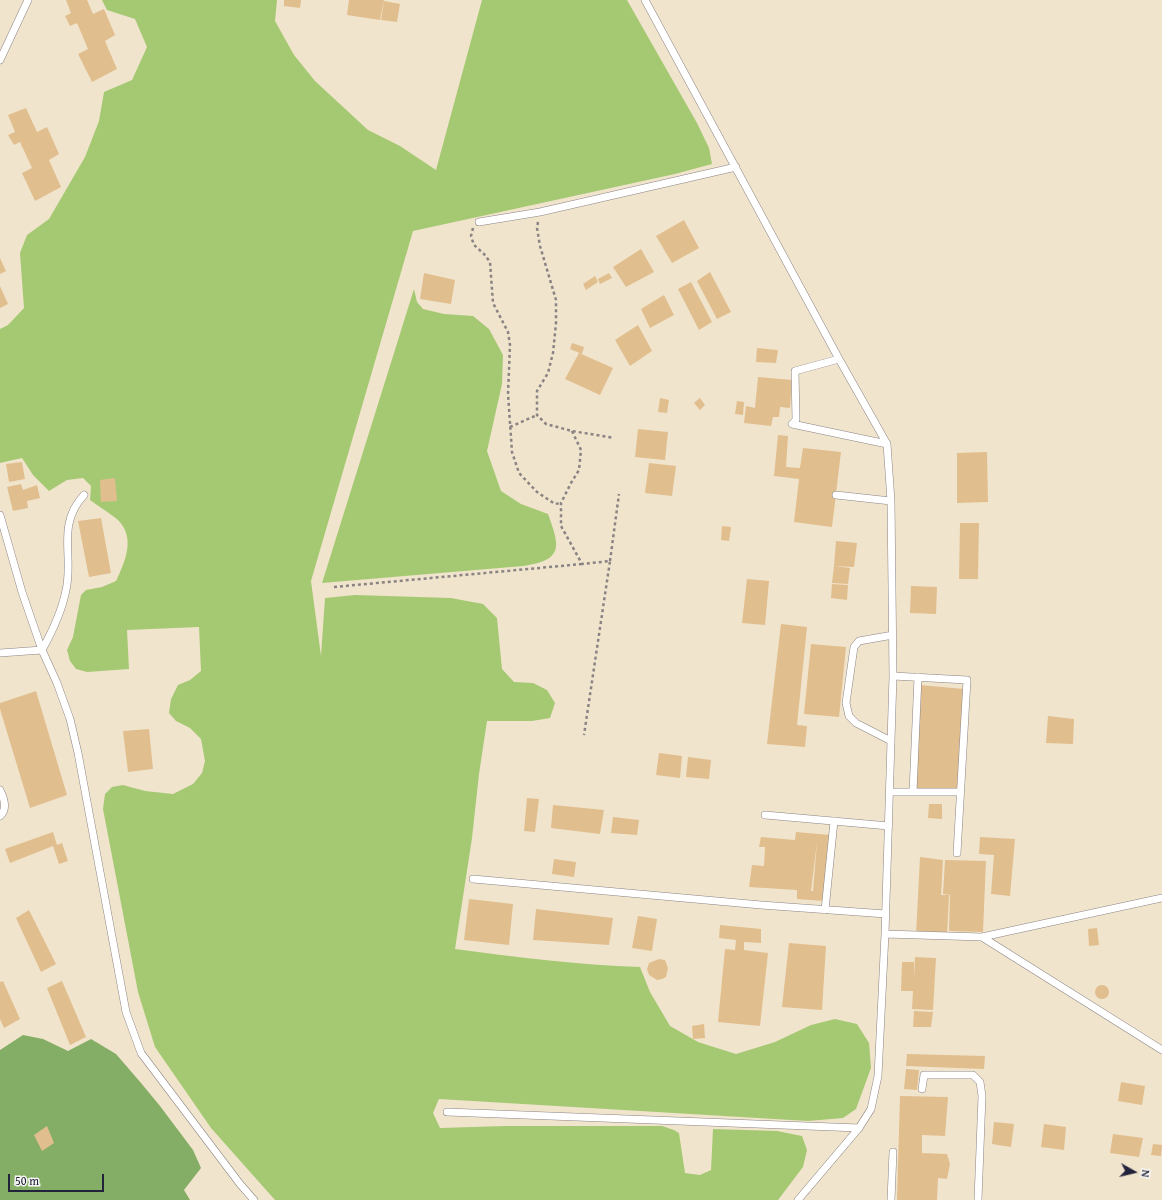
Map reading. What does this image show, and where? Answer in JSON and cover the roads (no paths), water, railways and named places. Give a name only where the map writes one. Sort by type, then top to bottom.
[{"type":"lane","points":[[0,60],[28,0]]},
{"type":"lane","points":[[645,0],[839,359],[887,444],[891,501],[893,676],[886,914],[878,1076],[871,1109],[859,1128],[798,1200]]},
{"type":"lane","points":[[479,222],[540,212],[736,167]]},
{"type":"lane","points":[[839,359],[795,371],[796,420],[792,424],[887,444]]},
{"type":"lane","points":[[42,650],[52,633],[66,590],[69,572],[67,549],[68,528],[71,513],[84,495]]},
{"type":"lane","points":[[836,495],[891,501]]},
{"type":"lane","points":[[0,515],[22,592],[42,650],[57,683],[70,719],[78,753],[126,1012],[141,1053],[240,1184],[254,1200]]},
{"type":"lane","points":[[891,741],[856,723],[849,716],[846,703],[854,647],[859,641],[893,635]]},
{"type":"lane","points":[[0,653],[42,650]]},
{"type":"lane","points":[[893,676],[967,680],[957,853]]},
{"type":"lane","points":[[913,792],[918,677]]},
{"type":"lane","points":[[0,790],[5,804],[3,814],[0,816]]},
{"type":"lane","points":[[890,792],[960,792]]},
{"type":"lane","points":[[765,815],[889,826]]},
{"type":"lane","points":[[825,910],[834,821]]},
{"type":"lane","points":[[473,879],[886,914]]},
{"type":"lane","points":[[885,934],[982,937],[1162,898]]},
{"type":"lane","points":[[982,937],[1162,1050]]},
{"type":"lane","points":[[922,1090],[924,1075],[973,1075],[980,1082],[982,1096],[978,1200]]},
{"type":"lane","points":[[448,1112],[859,1128]]},
{"type":"lane","points":[[891,1200],[893,1152]]}]
